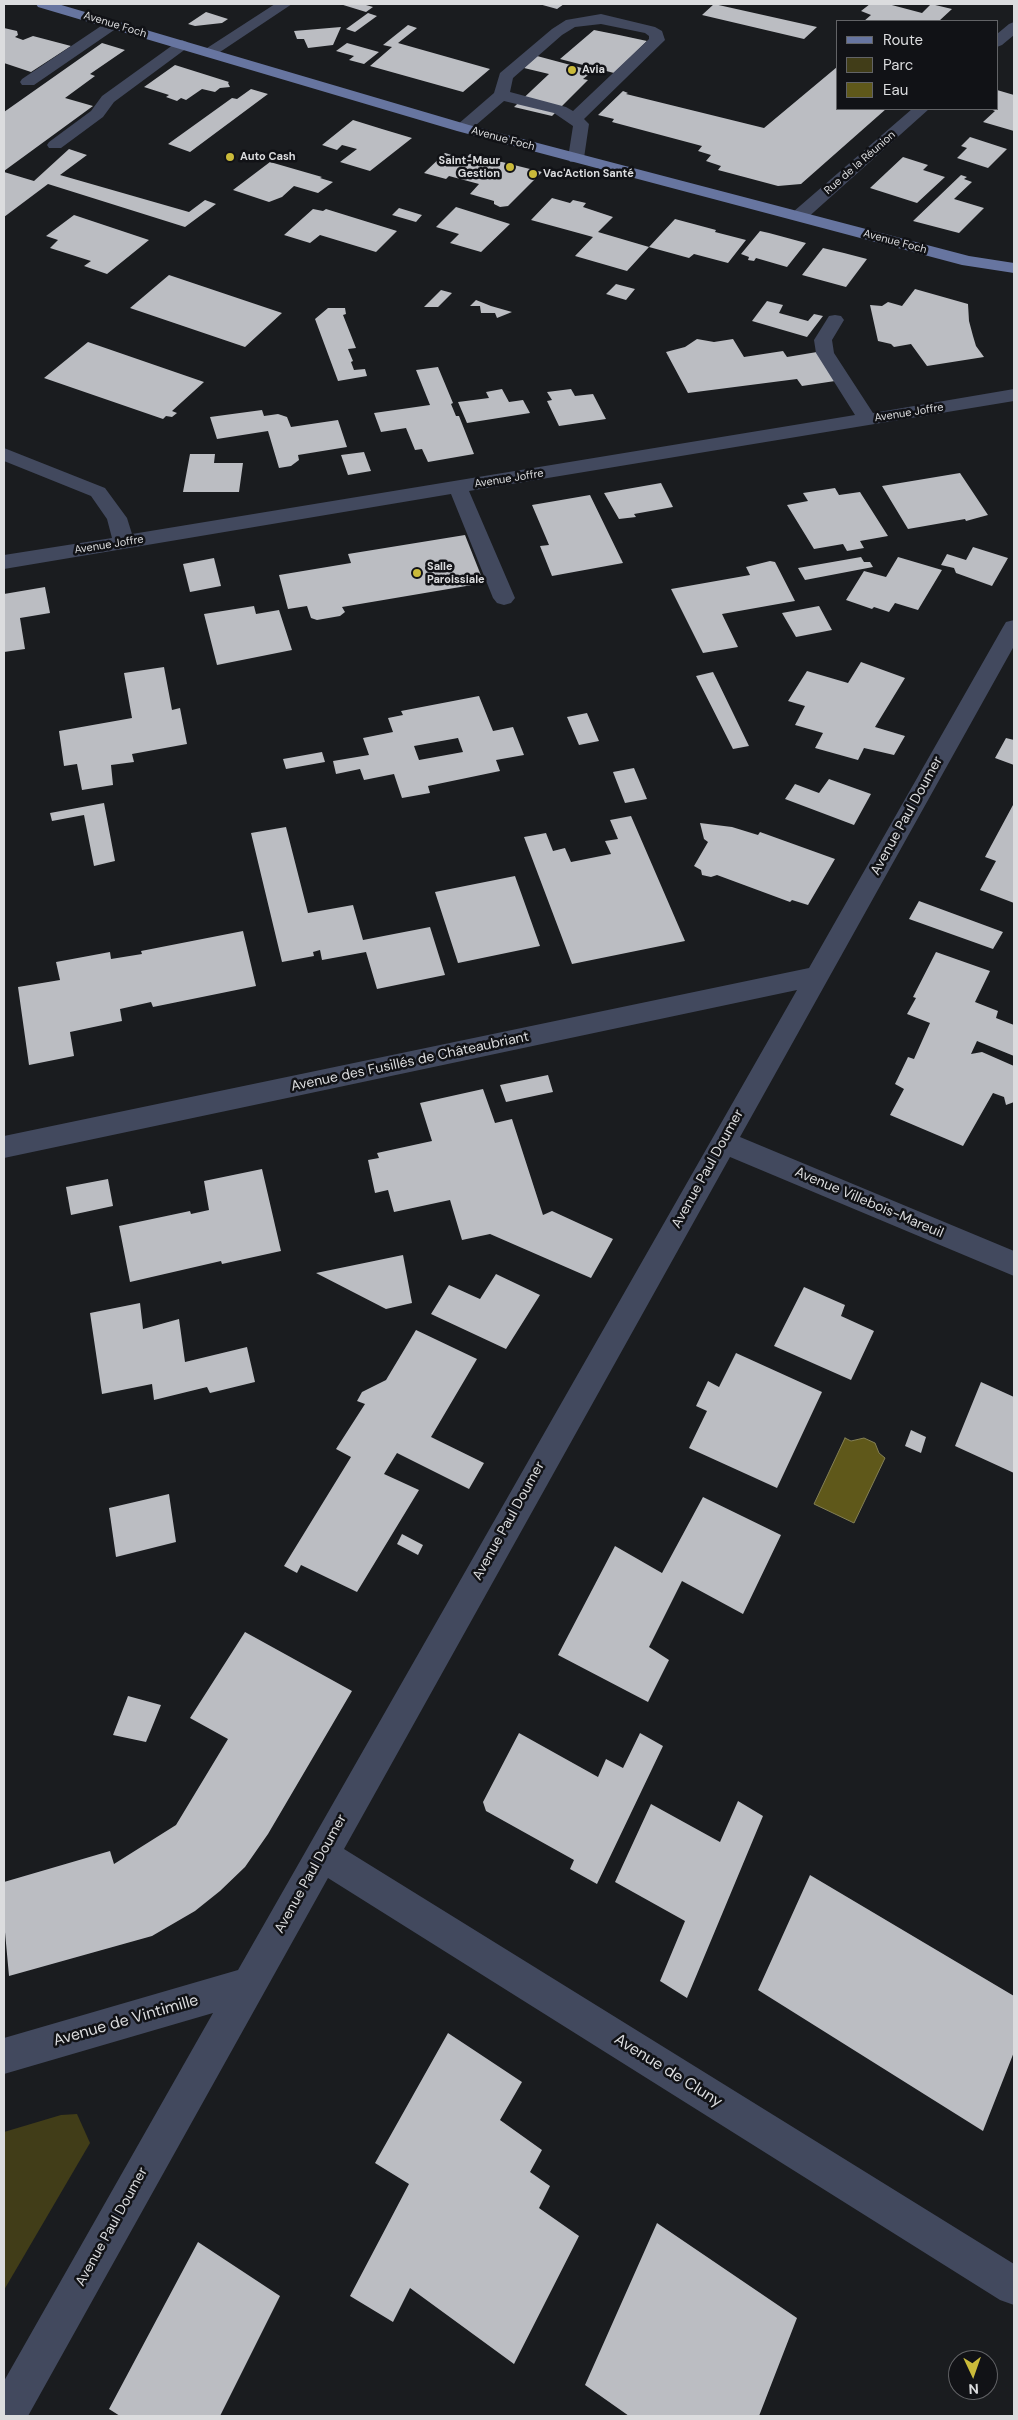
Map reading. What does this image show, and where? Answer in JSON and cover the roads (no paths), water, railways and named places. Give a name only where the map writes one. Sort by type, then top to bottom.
[{"type":"main road","name":"Avenue Foch","points":[[43,4],[463,128],[968,261],[1014,268]]},
{"type":"main road","name":"Avenue Foch","points":[[968,261],[1014,279]]},
{"type":"street","points":[[209,53],[285,4]]},
{"type":"street","points":[[463,128],[501,95],[506,76],[557,32],[571,23],[601,19],[650,30],[657,34],[657,40],[574,119]]},
{"type":"street","points":[[28,82],[112,24]]},
{"type":"street","points":[[998,41],[1014,27]]},
{"type":"street","points":[[55,145],[97,114],[108,99],[182,45]]},
{"type":"street","points":[[501,95],[560,110],[581,124],[576,158]]},
{"type":"street","name":"Rue de la Réunion","points":[[798,216],[920,110]]},
{"type":"street","points":[[835,320],[823,340],[825,353],[868,420]]},
{"type":"street","name":"Avenue Joffre","points":[[4,562],[1014,395]]},
{"type":"street","points":[[4,454],[98,492],[117,518],[124,543]]},
{"type":"street","points":[[458,488],[504,598]]},
{"type":"street","name":"Avenue Paul Doumer","points":[[6,2416],[1014,627]]},
{"type":"street","name":"Avenue des Fusillés de Châteaubriant","points":[[4,1147],[816,976]]},
{"type":"street","name":"Avenue Villebois-Mareuil","points":[[723,1142],[1014,1264]]},
{"type":"street","name":"Avenue de Cluny","points":[[322,1855],[1014,2286]]},
{"type":"street","name":"Avenue de Vintimille","points":[[4,2056],[249,1985]]},
{"type":"water","points":[[845,1438],[851,1441],[864,1438],[875,1443],[879,1453],[885,1458],[854,1523],[814,1504]]},
{"type":"place","name":"Avia","points":[[572,70]]},
{"type":"place","name":"Auto Cash","points":[[230,157]]},
{"type":"place","name":"Saint-Maur Gestion","points":[[510,167]]},
{"type":"place","name":"Vac'Action Santé","points":[[533,174]]},
{"type":"place","name":"Salle Paroissiale","points":[[417,573]]}]
